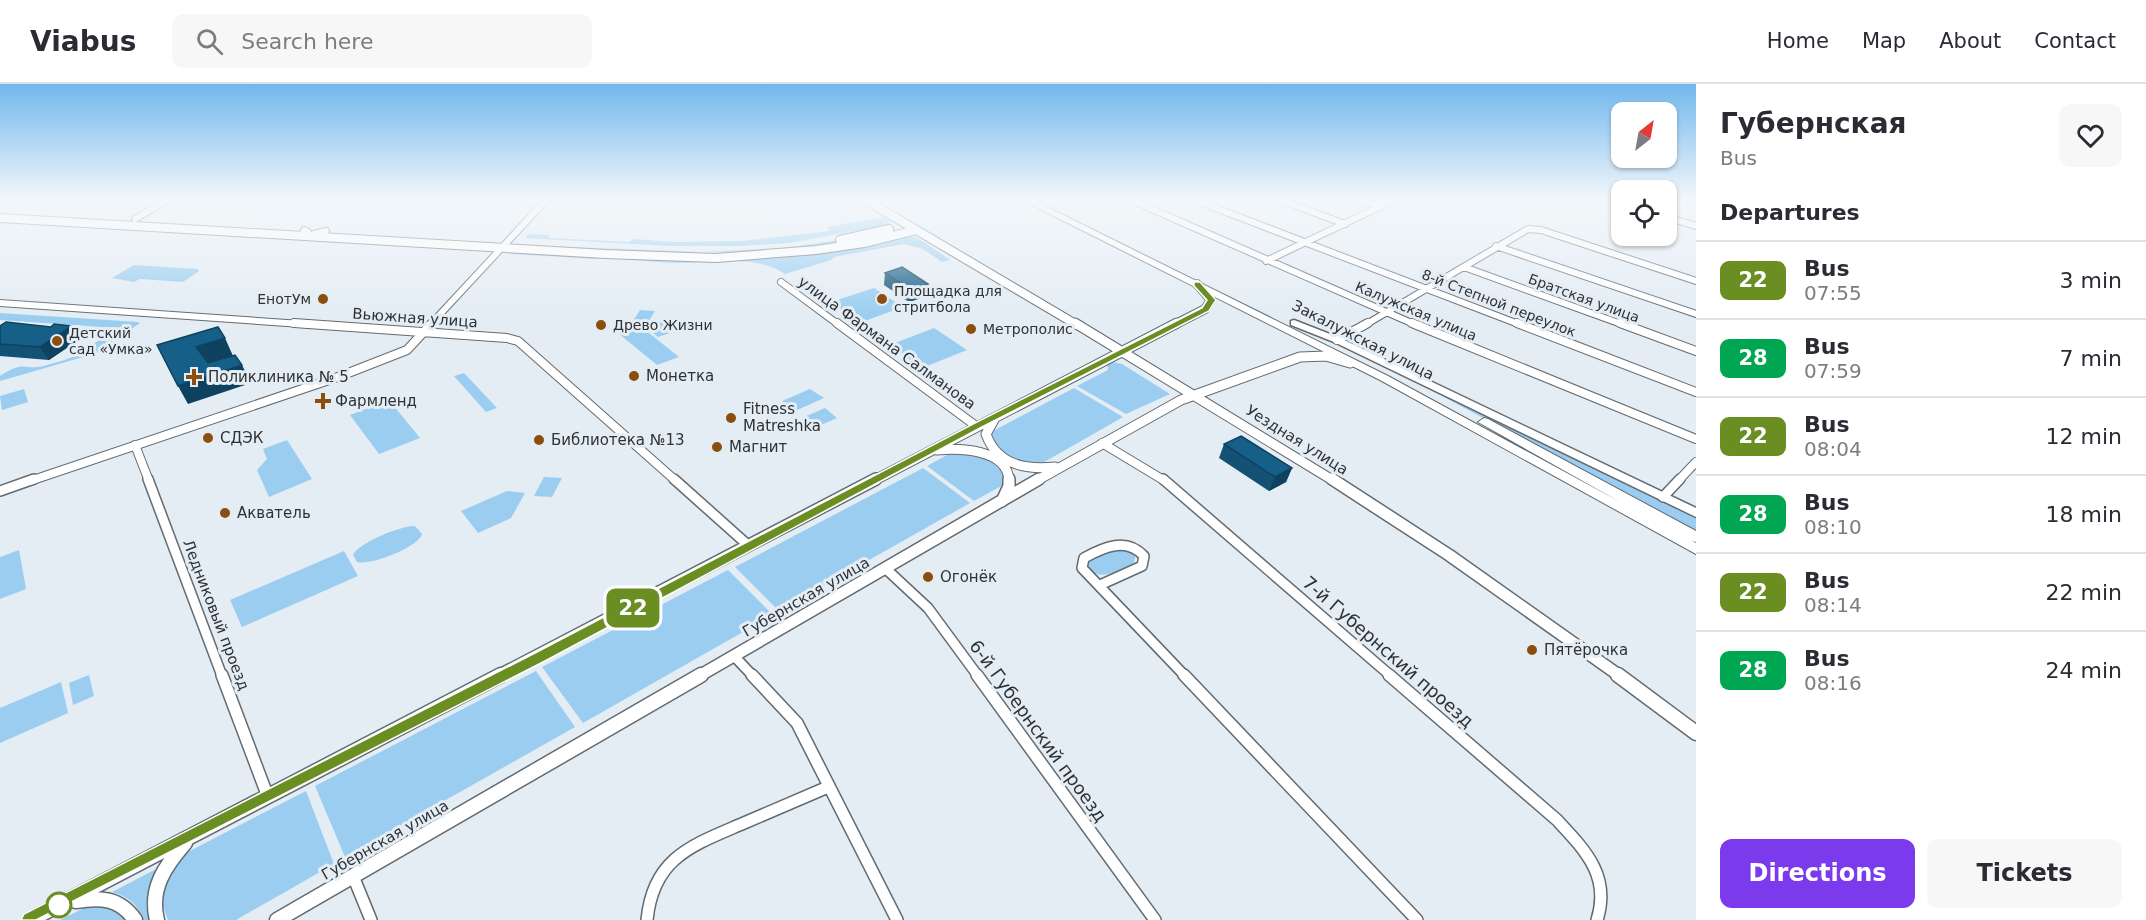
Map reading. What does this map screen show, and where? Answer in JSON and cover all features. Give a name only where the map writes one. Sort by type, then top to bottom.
[{"type":"highway","points":[[1103,238],[1367,369],[1696,549]]},
{"type":"highway","name":"Закалужская улица","points":[[1119,238],[1393,373],[1696,537]]},
{"type":"highway","points":[[1619,508],[1696,557]]},
{"type":"main road","points":[[1294,323],[1337,340],[1696,513]]},
{"type":"street","name":"улица Фармана Салманова","points":[[336,238],[672,257],[751,256],[864,243],[884,238]]},
{"type":"street","points":[[454,238],[679,250],[742,250],[829,242],[847,238]]},
{"type":"street","points":[[0,491],[394,357],[407,350],[425,332],[511,238]]},
{"type":"street","name":"Уездная улица","points":[[930,238],[1194,394],[1459,562],[1562,633],[1696,733]]},
{"type":"street","name":"Калужская улица","points":[[1215,238],[1387,313],[1696,439]]},
{"type":"street","name":"8-й Степной переулок","points":[[1291,238],[1428,288],[1696,392]]},
{"type":"street","points":[[1266,261],[1315,238]]},
{"type":"street","points":[[1337,340],[1387,313],[1511,238]]},
{"type":"street","points":[[1563,238],[1696,280]]},
{"type":"street","points":[[1496,246],[1696,314]]},
{"type":"street","name":"Братская улица","points":[[1464,267],[1696,351]]},
{"type":"street","name":"улица Фармана Салманова","points":[[781,282],[976,426]]},
{"type":"street","points":[[30,920],[976,426],[1205,309],[1211,300],[1197,284]]},
{"type":"street","name":"Вьюжная улица","points":[[0,303],[507,338],[526,346],[626,439],[750,546]]},
{"type":"street","name":"Губернская улица","points":[[277,920],[1102,443],[1194,394],[1313,355],[1326,356],[1367,369]]},
{"type":"street","points":[[997,416],[986,434],[988,445],[996,455],[1026,467],[1064,466]]},
{"type":"street","name":"7-й Губернский проезд","points":[[1102,443],[1159,476],[1557,820],[1586,853],[1595,868],[1603,897],[1597,920]]},
{"type":"street","name":"Ледниковый проезд","points":[[135,445],[268,796]]},
{"type":"street","points":[[928,452],[963,448],[991,457],[1008,473],[1009,491],[1002,501]]},
{"type":"street","points":[[1663,497],[1696,462]]},
{"type":"street","points":[[1100,585],[1142,566],[1144,556],[1140,551],[1119,544],[1084,558],[1082,568],[1417,920]]},
{"type":"street","name":"6-й Губернский проезд","points":[[885,568],[928,608],[1155,920]]},
{"type":"street","points":[[734,656],[796,723],[897,920]]},
{"type":"street","points":[[647,920],[650,897],[656,883],[676,857],[688,847],[828,787]]},
{"type":"street","points":[[157,920],[153,900],[156,888],[168,862],[192,836]]},
{"type":"street","points":[[354,876],[371,920]]},
{"type":"street","points":[[62,903],[108,898],[121,903],[135,920]]},
{"type":"shaded area","points":[[525,238],[628,242],[634,239],[674,242],[742,241],[768,238],[817,238],[789,243],[741,246],[670,246]]},
{"type":"shaded area","points":[[865,238],[807,246],[766,250],[701,252],[785,248]]},
{"type":"shaded area","points":[[884,238],[918,238],[950,260],[942,262],[923,249],[904,244],[834,257],[831,260],[785,274],[773,268],[747,262],[676,263],[599,257],[595,259],[510,254],[514,250],[742,259]]},
{"type":"shaded area","points":[[519,245],[701,252],[643,251]]},
{"type":"shaded area","points":[[134,265],[197,269],[199,271],[183,282],[140,279],[134,282],[112,278]]},
{"type":"shaded area","points":[[874,288],[903,307],[859,323],[831,302]]},
{"type":"shaded area","points":[[640,310],[655,311],[644,329],[679,357],[657,365],[618,333],[625,321],[633,321]]},
{"type":"shaded area","points":[[0,313],[140,323],[131,329],[0,320]]},
{"type":"shaded area","points":[[652,322],[686,324],[685,328],[658,337],[648,329]]},
{"type":"shaded area","points":[[934,328],[967,350],[922,368],[890,345]]},
{"type":"shaded area","points":[[108,337],[117,338],[97,353],[0,381],[0,376],[15,368],[44,366],[64,360]]},
{"type":"shaded area","points":[[1112,362],[1122,364],[1170,394],[1126,414],[1077,386],[1108,370],[1107,364]]},
{"type":"shaded area","points":[[1385,365],[1696,516],[1696,533]]},
{"type":"shaded area","points":[[464,373],[497,408],[486,412],[454,376]]},
{"type":"shaded area","points":[[1074,388],[1123,417],[1039,465],[1030,465],[998,453],[990,437],[991,432]]},
{"type":"shaded area","points":[[24,389],[28,402],[2,410],[0,396]]},
{"type":"shaded area","points":[[810,389],[824,398],[795,411],[782,401]]},
{"type":"shaded area","points":[[389,400],[420,438],[379,454],[350,415]]},
{"type":"shaded area","points":[[825,408],[837,418],[814,428],[802,418]]},
{"type":"shaded area","points":[[287,440],[312,479],[269,497],[257,470],[267,459],[263,449]]},
{"type":"shaded area","points":[[956,450],[984,456],[1003,472],[1005,484],[974,501],[927,466]]},
{"type":"shaded area","points":[[923,468],[970,503],[779,611],[735,567]]},
{"type":"shaded area","points":[[544,477],[562,478],[552,497],[534,496]]},
{"type":"shaded area","points":[[507,491],[525,493],[511,518],[478,533],[461,511]]},
{"type":"shaded area","points":[[415,526],[422,534],[404,550],[363,562],[357,562],[353,555],[363,545],[381,536],[401,528]]},
{"type":"shaded area","points":[[1122,547],[1136,553],[1134,563],[1105,575],[1099,575],[1088,569],[1089,560]]},
{"type":"shaded area","points":[[19,550],[26,589],[0,599],[0,557]]},
{"type":"shaded area","points":[[344,551],[358,576],[242,627],[230,600]]},
{"type":"shaded area","points":[[728,570],[773,615],[583,723],[542,667]]},
{"type":"shaded area","points":[[536,671],[575,727],[345,857],[315,786]]},
{"type":"shaded area","points":[[89,675],[94,696],[73,705],[69,683]]},
{"type":"shaded area","points":[[61,682],[68,713],[0,743],[0,708]]},
{"type":"shaded area","points":[[306,791],[334,864],[236,920],[168,920],[161,901],[164,886],[182,855]]},
{"type":"shaded area","points":[[160,867],[146,904],[149,920],[142,920],[138,909],[132,902],[112,892]]},
{"type":"shaded area","points":[[90,905],[105,905],[121,913],[125,920],[60,920]]},
{"type":"building","points":[[902,267],[928,284],[910,289],[885,273]]},
{"type":"building","points":[[6,322],[51,327],[54,324],[72,326],[40,347],[0,344],[0,326]]},
{"type":"building","points":[[218,327],[225,338],[196,347],[208,363],[235,355],[242,365],[178,386],[157,345]]},
{"type":"building","points":[[1241,436],[1292,468],[1275,477],[1224,444]]},
{"type":"bus line","name":"22","points":[[30,920],[540,657],[976,426],[1205,309],[1210,305],[1211,300],[1209,294],[1197,284]]},
{"type":"place","name":"ЕнотУм","points":[[323,299]]},
{"type":"place","name":"Площадка для стритбола","points":[[882,299]]},
{"type":"place","name":"Древо Жизни","points":[[601,325]]},
{"type":"place","name":"Метрополис","points":[[971,329]]},
{"type":"place","name":"Детский сад «Умка»","points":[[57,341]]},
{"type":"place","name":"Монетка","points":[[634,376]]},
{"type":"place","name":"Поликлиника № 5","points":[[194,377]]},
{"type":"place","name":"Фармленд","points":[[323,401]]},
{"type":"place","name":"Fitness Matreshka","points":[[731,418]]},
{"type":"place","name":"СДЭК","points":[[208,438]]},
{"type":"place","name":"Библиотека №13","points":[[539,440]]},
{"type":"place","name":"Магнит","points":[[717,447]]},
{"type":"place","name":"Акватель","points":[[225,513]]},
{"type":"place","name":"Огонёк","points":[[928,577]]},
{"type":"place","name":"Пятёрочка","points":[[1532,650]]}]
